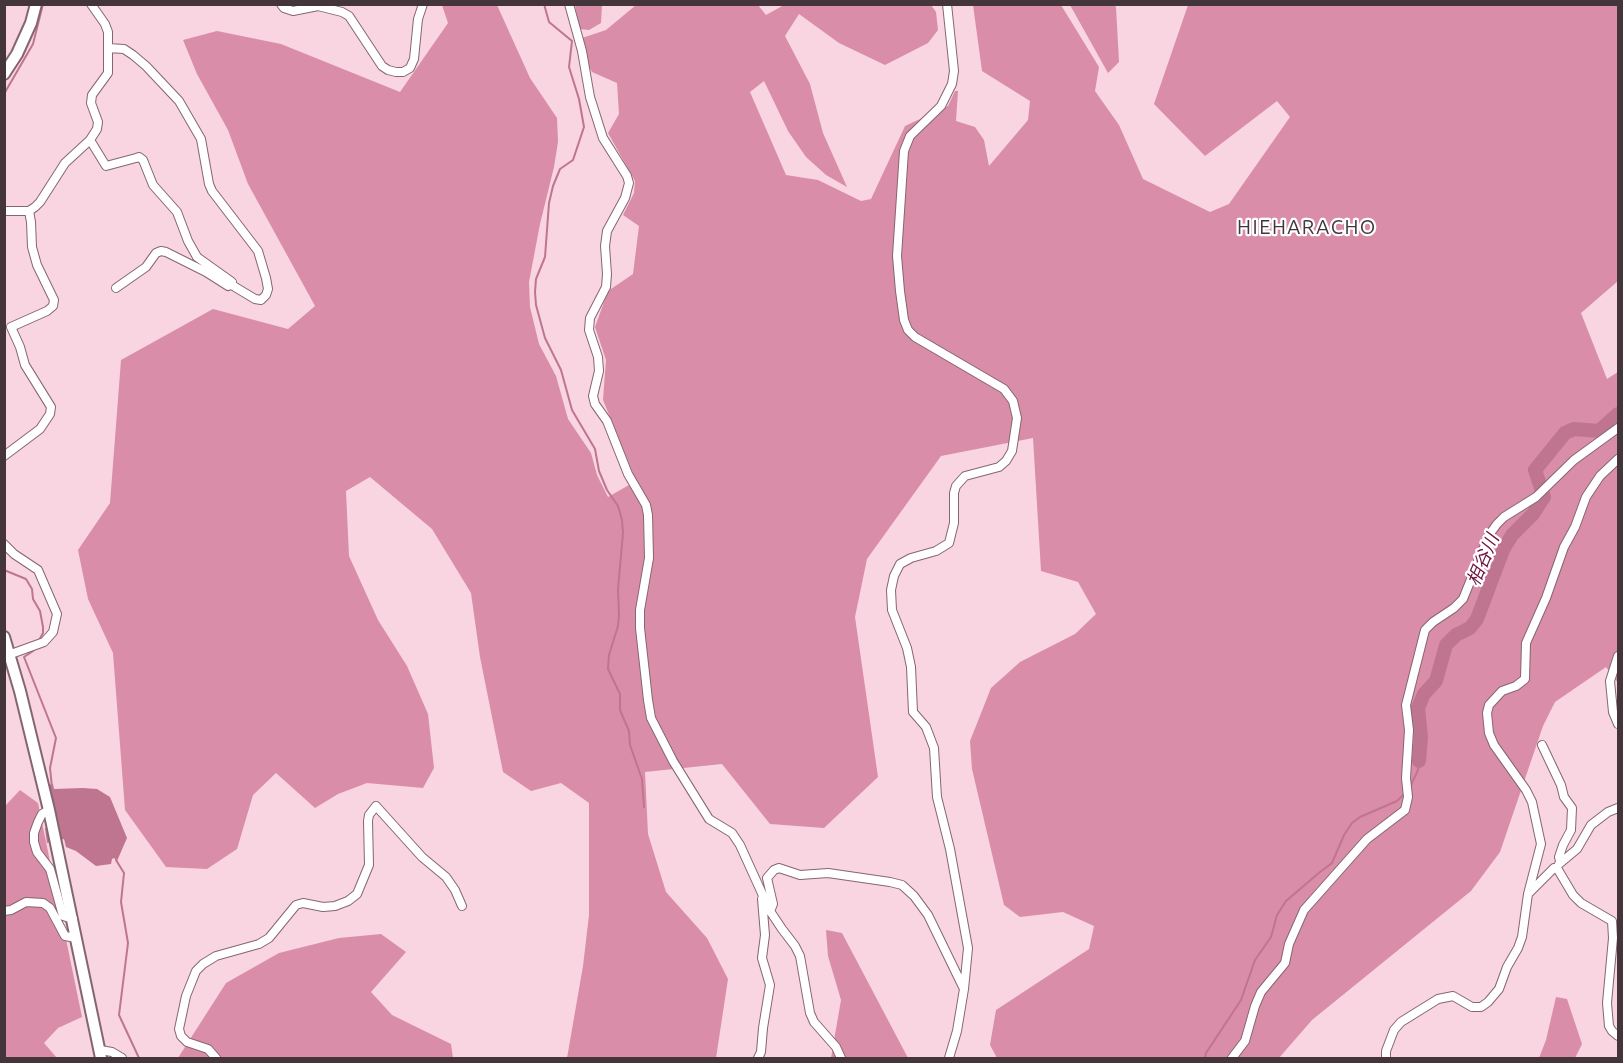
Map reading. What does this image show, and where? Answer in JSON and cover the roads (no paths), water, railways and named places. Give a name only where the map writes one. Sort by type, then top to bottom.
[{"type":"street","points":[[4,74],[17,54],[31,23],[36,4]]},
{"type":"street","points":[[4,211],[29,211],[40,202],[65,163],[90,140],[97,129],[98,122],[91,103],[92,95],[108,74],[108,48],[105,24],[91,4]]},
{"type":"street","points":[[281,4],[284,8],[293,11],[318,6],[349,16],[382,66],[396,72],[403,72],[410,68],[414,59],[418,19],[423,4]]},
{"type":"street","points":[[569,4],[582,51],[590,97],[603,138],[629,183],[625,198],[607,231],[606,287],[590,318],[589,330],[598,357],[599,371],[593,396],[595,405],[607,422],[628,474],[646,506],[648,515],[649,558],[640,610],[640,628],[651,718],[673,761],[709,819],[732,833],[740,845],[770,911],[800,956],[810,1013],[814,1022],[836,1047],[841,1059]]},
{"type":"street","points":[[947,4],[954,71],[952,84],[941,106],[910,136],[904,151],[897,256],[904,320],[908,330],[915,337],[1004,389],[1016,410],[1017,427],[1012,451],[1006,461],[999,467],[965,476],[956,486],[954,523],[949,543],[936,551],[911,558],[900,564],[891,590],[892,610],[907,648],[911,667],[913,712],[926,727],[934,748],[937,796],[950,849],[968,948],[957,1031],[949,1059]]},
{"type":"street","points":[[108,48],[124,49],[133,55],[178,101],[201,139],[209,184],[258,251],[268,289],[261,300],[255,299],[230,284],[228,286],[206,272],[161,251],[156,253],[146,267],[116,288]]},
{"type":"street","points":[[90,140],[106,166],[139,157],[143,160],[153,185],[177,212],[192,250],[197,257],[232,282],[230,284]]},
{"type":"street","points":[[4,456],[39,429],[50,414],[51,407],[25,365],[11,327],[53,306],[54,300],[37,265],[32,247],[29,211]]},
{"type":"street","points":[[1232,1059],[1245,1041],[1261,992],[1286,963],[1289,944],[1304,910],[1344,862],[1367,839],[1405,810],[1409,730],[1406,705],[1425,630],[1454,608],[1463,598],[1489,535],[1497,524],[1543,491],[1574,460],[1618,428]]},
{"type":"street","points":[[1386,1059],[1386,1051],[1394,1030],[1401,1022],[1438,999],[1453,996],[1472,1007],[1481,1007],[1493,998],[1522,937],[1528,894],[1541,844],[1537,820],[1526,790],[1494,745],[1489,733],[1487,713],[1489,705],[1502,691],[1516,686],[1525,679],[1526,643],[1546,598],[1564,547],[1575,527],[1586,497],[1600,476],[1618,459]]},
{"type":"street","points":[[4,544],[14,554],[38,570],[57,614],[53,632],[45,642],[10,654]]},
{"type":"street","points":[[4,637],[49,810],[101,1054],[112,1052],[122,1059]]},
{"type":"street","points":[[1618,656],[1610,681],[1613,712],[1618,724]]},
{"type":"street","points":[[1542,745],[1561,785],[1564,797],[1572,808],[1571,830],[1563,845],[1559,865],[1573,895],[1581,903],[1612,921],[1613,938],[1607,1003],[1609,1026],[1618,1036]]},
{"type":"street","points":[[216,1059],[208,1049],[187,1042],[181,1036],[179,1029],[186,996],[196,971],[216,956],[260,944],[269,938],[296,905],[303,903],[323,907],[335,906],[348,902],[357,894],[369,865],[368,821],[369,815],[376,806],[422,857],[446,877],[462,906]]},
{"type":"street","points":[[1528,894],[1577,849],[1591,825],[1608,812],[1618,808]]},
{"type":"street","points":[[49,810],[42,814],[38,822],[34,832],[34,842],[37,852],[50,868],[63,916],[73,919]]},
{"type":"street","points":[[770,911],[772,904],[767,879],[774,870],[779,868],[800,876],[828,873],[902,885],[914,896],[928,915],[964,989]]},
{"type":"street","points":[[758,1059],[761,1052],[762,1028],[770,985],[762,958],[765,934],[761,892]]},
{"type":"street","points":[[4,910],[11,910],[26,902],[43,903],[50,908],[64,936],[76,938]]},
{"type":"waterway","points":[[4,94],[33,44],[43,4]]},
{"type":"waterway","points":[[544,4],[549,22],[572,41],[569,67],[579,99],[584,127],[573,160],[560,169],[553,186],[549,203],[545,257],[536,279],[536,305],[545,338],[561,370],[572,410],[595,449],[599,471],[607,490],[618,506],[622,520],[618,626],[609,655],[608,669],[620,694],[620,710],[629,731],[630,745],[642,779],[644,807]]},
{"type":"waterway","name":"相谷川","points":[[1419,761],[1421,737],[1418,708],[1424,694],[1436,681],[1446,645],[1456,635],[1470,628],[1477,619],[1503,550],[1512,535],[1533,514],[1544,497],[1535,470],[1565,433],[1574,429],[1599,431],[1618,414]]},
{"type":"waterway","points":[[4,570],[26,579],[32,589],[33,599],[40,611],[43,627],[43,633],[38,642]]},
{"type":"waterway","points":[[35,647],[24,657],[56,738],[50,768],[52,787]]},
{"type":"waterway","points":[[1410,787],[1418,770],[1419,761]]},
{"type":"waterway","points":[[1205,1058],[1241,1000],[1255,960],[1271,937],[1277,915],[1286,901],[1332,863],[1352,823],[1360,817],[1397,801],[1404,794]]},
{"type":"waterway","points":[[116,860],[124,873],[121,902],[128,943],[119,1015],[139,1058]]},
{"type":"district","name":"HIEHARACHO","points":[[1307,227]]}]
